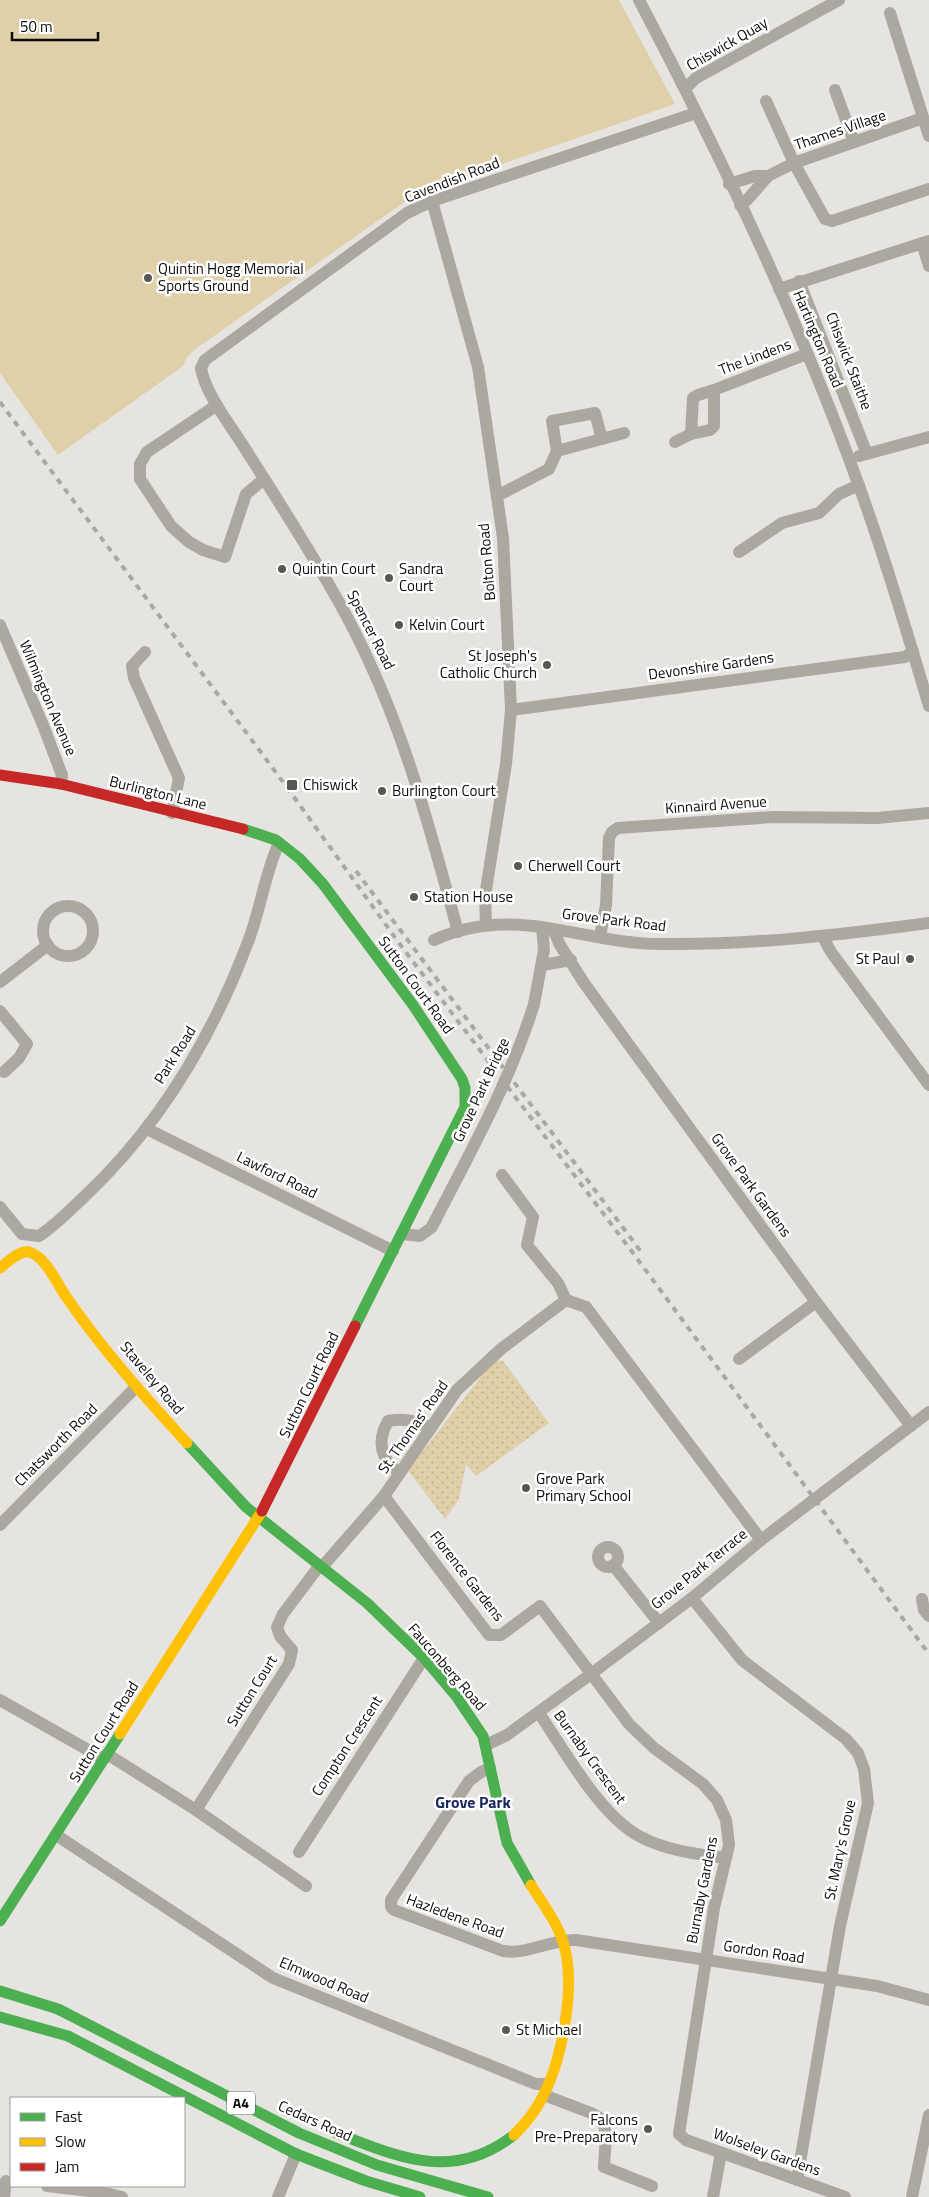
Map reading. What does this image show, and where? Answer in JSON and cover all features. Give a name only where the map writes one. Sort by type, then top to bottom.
[{"type":"main road","name":"Burlington Lane","points":[[0,775],[61,784],[266,835],[300,859]]},
{"type":"main road","name":"Sutton Court Road","points":[[0,1920],[259,1518],[465,1107],[465,1088],[462,1079],[413,1005],[323,884],[300,859]]},
{"type":"main road","name":"Staveley Road","points":[[0,1268],[20,1253],[29,1252],[40,1258],[74,1307],[136,1387],[246,1507],[259,1518]]},
{"type":"main road","name":"Fauconberg Road","points":[[259,1518],[367,1603],[424,1658],[471,1716],[486,1745],[500,1821],[507,1843],[563,1940],[567,1956],[568,1979],[564,2024],[555,2074],[536,2112],[523,2128],[507,2142],[474,2158],[460,2161],[439,2161],[393,2152],[336,2132]]},
{"type":"main road","name":"Cedars Road","points":[[0,1991],[58,2009],[299,2133],[377,2165],[488,2197]]},
{"type":"main road","name":"A4","points":[[0,2016],[68,2036],[296,2154],[366,2181],[420,2197]]},
{"type":"street","name":"Hartington Road","points":[[639,0],[685,89],[740,204],[807,354],[859,485],[929,706]]},
{"type":"street","name":"Chiswick Quay","points":[[685,89],[696,78],[839,0]]},
{"type":"street","points":[[890,13],[929,136]]},
{"type":"street","points":[[835,90],[854,142]]},
{"type":"street","points":[[766,102],[794,163],[825,219],[832,221],[929,189]]},
{"type":"street","name":"Cavendish Road","points":[[201,368],[205,360],[408,213],[432,201],[696,113]]},
{"type":"street","name":"Thames Village","points":[[740,204],[747,200],[768,176],[794,163],[924,118]]},
{"type":"street","name":"Thames Village","points":[[729,184],[755,176],[768,176]]},
{"type":"street","name":"Bolton Road","points":[[432,201],[478,367],[497,496],[506,583],[511,710],[505,773],[485,896],[486,925]]},
{"type":"street","points":[[779,289],[925,242],[929,266]]},
{"type":"street","name":"Chiswick Staithe","points":[[800,281],[867,454]]},
{"type":"street","name":"The Lindens","points":[[691,434],[693,398],[807,354]]},
{"type":"street","name":"Spencer Road","points":[[201,368],[217,405],[346,614],[390,706],[424,808],[458,932]]},
{"type":"street","name":"The Lindens","points":[[676,442],[691,434],[710,430],[714,426],[714,390]]},
{"type":"street","points":[[217,405],[147,452],[140,464],[140,479],[178,532],[202,550],[225,557],[246,494],[264,479]]},
{"type":"street","points":[[497,496],[548,469],[557,451],[552,421],[595,413],[602,438]]},
{"type":"street","points":[[557,451],[624,433]]},
{"type":"street","points":[[849,460],[929,437]]},
{"type":"street","points":[[739,552],[782,523],[819,513],[839,494],[859,485]]},
{"type":"street","name":"Wilmington Avenue","points":[[0,625],[56,758],[62,775],[61,784]]},
{"type":"street","name":"Devonshire Gardens","points":[[511,710],[905,656],[913,651]]},
{"type":"street","points":[[145,652],[132,666],[134,678],[180,778],[172,813]]},
{"type":"street","name":"Kinnaird Avenue","points":[[600,936],[606,905],[609,838],[614,830],[773,817],[878,818],[929,813]]},
{"type":"street","name":"Park Road","points":[[0,1207],[22,1234],[39,1236],[49,1230],[96,1185],[147,1129],[196,1056],[216,1018],[247,946],[279,843]]},
{"type":"street","name":"Grove Park Road","points":[[434,940],[486,925],[507,923],[640,943],[660,944],[757,942],[823,937],[929,923]]},
{"type":"street","name":"Grove Park Bridge","points":[[402,1234],[420,1236],[431,1228],[475,1144],[516,1057],[534,1004],[547,928]]},
{"type":"street","name":"Grove Park Gardens","points":[[547,928],[596,999],[816,1302],[910,1426]]},
{"type":"street","points":[[823,937],[831,952],[929,1085]]},
{"type":"street","points":[[0,982],[48,945]]},
{"type":"street","points":[[542,965],[570,960]]},
{"type":"street","points":[[0,1011],[27,1044],[19,1058],[4,1072]]},
{"type":"street","name":"Lawford Road","points":[[147,1129],[393,1251]]},
{"type":"street","points":[[502,1175],[533,1217],[527,1245],[558,1283],[566,1300],[577,1302],[586,1307],[761,1540]]},
{"type":"street","name":"St. Thomas' Road","points":[[321,1566],[384,1496],[457,1390],[502,1349],[566,1300]]},
{"type":"street","points":[[739,1358],[816,1302]]},
{"type":"street","name":"Chatsworth Road","points":[[0,1525],[136,1387]]},
{"type":"street","name":"Grove Park Terrace","points":[[486,1745],[507,1736],[539,1714],[692,1598],[761,1540],[929,1412]]},
{"type":"street","points":[[400,1473],[389,1466],[383,1457],[384,1429],[388,1421],[401,1419],[415,1421],[431,1428]]},
{"type":"street","name":"Florence Gardens","points":[[384,1496],[489,1634],[501,1635],[540,1606],[591,1674]]},
{"type":"street","points":[[613,1565],[659,1623]]},
{"type":"street","name":"Sutton Court","points":[[196,1810],[289,1664],[292,1650],[280,1636],[277,1627],[283,1614],[321,1566]]},
{"type":"street","name":"St. Mary's Grove","points":[[692,1598],[737,1656],[839,1732],[858,1753],[868,1786],[867,1811],[840,1926],[797,2180]]},
{"type":"street","points":[[922,1599],[924,1610],[929,1616]]},
{"type":"street","name":"Compton Crescent","points":[[299,1852],[424,1658]]},
{"type":"street","name":"Burnaby Gardens","points":[[591,1674],[621,1715],[637,1733],[697,1779],[713,1795],[721,1807],[728,1826],[729,1838],[726,1858],[714,1908],[679,2134]]},
{"type":"street","points":[[0,1700],[106,1757],[196,1810],[306,1886]]},
{"type":"street","name":"Burnaby Crescent","points":[[539,1714],[600,1800],[627,1829],[642,1838],[669,1848],[726,1858]]},
{"type":"street","name":"Hazledene Road","points":[[490,1768],[469,1781],[391,1900],[391,1908],[503,1951],[526,1950],[563,1940]]},
{"type":"street","name":"Elmwood Road","points":[[56,1835],[273,1978],[536,2084],[603,2120],[606,2135],[604,2167],[652,2186]]},
{"type":"street","name":"Gordon Road","points":[[563,1940],[576,1940],[706,1958],[892,1989],[929,2000]]},
{"type":"street","points":[[912,2197],[929,2115]]},
{"type":"street","name":"Wolseley Gardens","points":[[679,2134],[686,2140],[845,2197]]},
{"type":"street","points":[[713,2197],[721,2153]]},
{"type":"street","points":[[278,2197],[296,2154]]},
{"type":"street","points":[[4,2197],[6,2181]]},
{"type":"street","points":[[55,2187],[106,2193],[122,2197]]},
{"type":"shaded area","name":"Quintin Hogg Memorial Sports Ground","points":[[0,0],[619,0],[675,104],[416,194],[194,350],[187,357],[183,366],[58,455],[0,373]]},
{"type":"shaded area","points":[[494,1360],[503,1361],[549,1423],[476,1476],[466,1464],[459,1499],[445,1519],[408,1470]]},
{"type":"railway","points":[[0,402],[286,786],[399,943],[630,1249],[929,1654]]},
{"type":"railway","points":[[356,871],[642,1253]]},
{"type":"traffic: fast","points":[[243,829],[276,840],[300,859],[323,884],[413,1005],[462,1079],[465,1088],[465,1107],[355,1326]]},
{"type":"traffic: fast","points":[[187,1443],[246,1507],[367,1603],[424,1658],[456,1696],[483,1736],[507,1843],[531,1885]]},
{"type":"traffic: fast","points":[[0,1921],[120,1734]]},
{"type":"traffic: fast","points":[[0,1991],[58,2009],[299,2133],[377,2165],[488,2197]]},
{"type":"traffic: fast","points":[[0,2017],[68,2036],[296,2154],[366,2181],[420,2197]]},
{"type":"traffic: fast","points":[[336,2133],[404,2157],[448,2162],[469,2158],[491,2149],[514,2135]]},
{"type":"traffic: slow","points":[[0,1268],[14,1257],[25,1252],[29,1252],[40,1259],[50,1270],[65,1295],[108,1353],[187,1443]]},
{"type":"traffic: slow","points":[[120,1734],[262,1511]]},
{"type":"traffic: slow","points":[[514,2135],[536,2108],[549,2082],[561,2043],[568,2000],[567,1959],[563,1942],[553,1920],[531,1885]]},
{"type":"traffic: jam","points":[[0,775],[61,784],[243,829]]},
{"type":"traffic: jam","points":[[262,1511],[355,1326]]},
{"type":"place","name":"Quintin Hogg Memorial Sports Ground","points":[[148,278]]},
{"type":"place","name":"Quintin Court","points":[[282,569]]},
{"type":"place","name":"Sandra Court","points":[[389,578]]},
{"type":"place","name":"Kelvin Court","points":[[399,625]]},
{"type":"place","name":"St Joseph's Catholic Church","points":[[547,665]]},
{"type":"place","name":"Chiswick","points":[[292,785]]},
{"type":"place","name":"Burlington Court","points":[[382,791]]},
{"type":"place","name":"Cherwell Court","points":[[518,866]]},
{"type":"place","name":"Station House","points":[[414,897]]},
{"type":"place","name":"St Paul","points":[[910,959]]},
{"type":"place","name":"Grove Park Primary School","points":[[526,1488]]},
{"type":"place","name":"St Michael","points":[[506,2030]]},
{"type":"place","name":"Falcons Pre-Preparatory","points":[[648,2129]]},
{"type":"district","name":"Grove Park","points":[[473,1802]]}]
